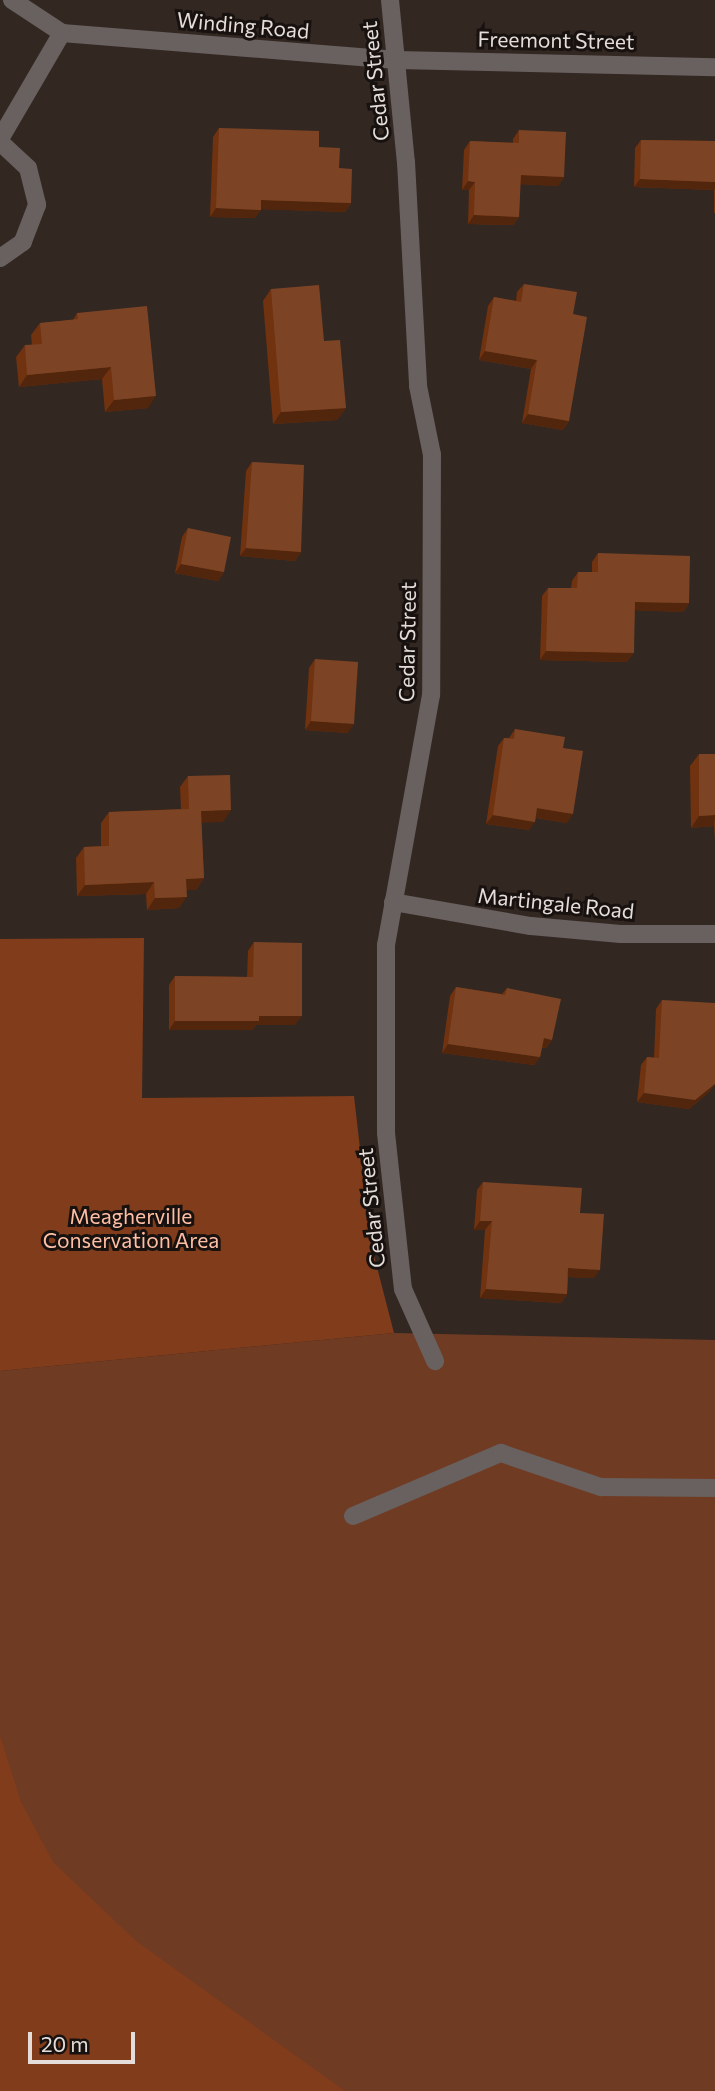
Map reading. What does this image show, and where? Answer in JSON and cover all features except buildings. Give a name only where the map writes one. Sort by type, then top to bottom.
[{"type":"street","name":"Winding Road","points":[[12,0],[62,33],[397,60]]},
{"type":"street","name":"Cedar Street","points":[[390,0],[397,60],[418,386],[432,455],[431,695],[386,945],[386,1133],[403,1289],[435,1361]]},
{"type":"street","points":[[0,258],[23,242],[37,205],[28,168],[0,141],[62,33]]},
{"type":"street","name":"Freemont Street","points":[[397,60],[715,67]]},
{"type":"street","name":"Martingale Road","points":[[393,902],[531,926],[621,934],[715,934]]},
{"type":"street","points":[[353,1516],[501,1453],[601,1487],[715,1488]]},
{"type":"shaded area","points":[[394,1333],[715,1340],[715,2091],[0,2091],[0,1371]]},
{"type":"green space","name":"Meagherville Conservation Area","points":[[144,938],[142,1098],[354,1096],[371,1244],[394,1333],[0,1371],[0,939]]},
{"type":"green space","points":[[0,1736],[21,1802],[53,1862],[136,1941],[345,2091],[0,2091]]}]
